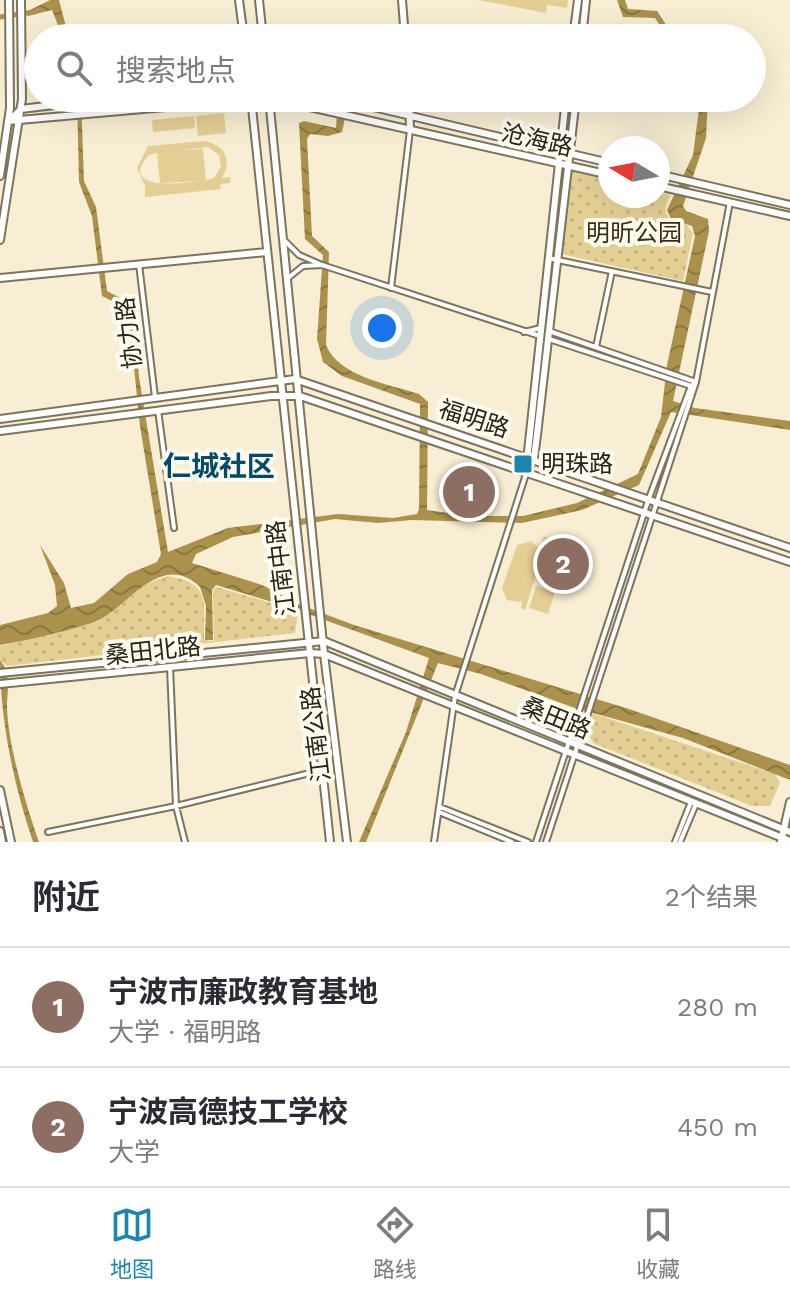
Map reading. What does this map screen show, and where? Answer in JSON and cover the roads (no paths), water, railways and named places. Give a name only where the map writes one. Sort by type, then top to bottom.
[{"type":"main road","points":[[0,240],[20,121],[21,0]]},
{"type":"main road","points":[[239,0],[242,24]]},
{"type":"main road","points":[[259,0],[262,24]]},
{"type":"main road","points":[[402,0],[404,24]]},
{"type":"main road","points":[[575,24],[578,0]]},
{"type":"main road","points":[[583,24],[586,0]]},
{"type":"main road","points":[[0,176],[8,121],[9,1]]},
{"type":"main road","points":[[8,121],[24,109]]},
{"type":"main road","name":"沧海路","points":[[8,121],[117,112]]},
{"type":"main road","name":"江南中路","points":[[252,112],[330,842]]},
{"type":"main road","name":"江南中路","points":[[270,112],[321,621]]},
{"type":"main road","name":"沧海路","points":[[331,112],[598,172]]},
{"type":"main road","name":"沧海路","points":[[393,112],[598,160]]},
{"type":"main road","points":[[410,112],[410,130]]},
{"type":"main road","points":[[530,456],[564,112]]},
{"type":"main road","points":[[526,474],[548,335],[574,112]]},
{"type":"main road","points":[[670,177],[790,205]]},
{"type":"main road","points":[[670,188],[790,216]]},
{"type":"main road","points":[[0,278],[267,252]]},
{"type":"main road","name":"福明路","points":[[0,419],[295,379],[530,456],[790,548]]},
{"type":"main road","name":"福明路","points":[[0,431],[284,395],[300,396],[790,562]]},
{"type":"main road","name":"江南公路","points":[[321,621],[347,842]]},
{"type":"main road","name":"桑田路","points":[[308,641],[324,641],[787,831]]},
{"type":"main road","name":"桑田北路","points":[[0,673],[308,641]]},
{"type":"main road","name":"桑田路","points":[[310,653],[324,654],[784,840]]},
{"type":"main road","name":"桑田北路","points":[[0,684],[310,653]]},
{"type":"main road","points":[[0,790],[11,842]]},
{"type":"main road","points":[[784,840],[790,802]]},
{"type":"main road","points":[[0,831],[2,842]]},
{"type":"street","points":[[391,288],[410,130]]},
{"type":"street","points":[[572,744],[585,692],[693,384],[730,202]]},
{"type":"street","points":[[282,238],[299,255],[332,269],[524,332],[540,332],[693,384]]},
{"type":"street","points":[[548,258],[712,292]]},
{"type":"street","name":"协力路","points":[[139,264],[155,397]]},
{"type":"street","points":[[286,280],[297,268],[322,265]]},
{"type":"street","points":[[596,351],[612,271]]},
{"type":"street","points":[[158,410],[174,528]]},
{"type":"street","points":[[434,842],[455,696],[526,474]]},
{"type":"street","points":[[536,842],[586,713],[647,516]]},
{"type":"street","points":[[170,667],[176,806],[185,842]]},
{"type":"street","points":[[546,842],[569,752]]},
{"type":"street","points":[[48,832],[176,806],[322,770]]},
{"type":"street","points":[[678,842],[694,803]]},
{"type":"street","points":[[439,810],[512,842]]},
{"type":"street","points":[[439,810],[528,842]]},
{"type":"water","points":[[50,0],[59,0],[65,24],[58,24],[52,10],[28,16],[28,11]]},
{"type":"water","points":[[617,0],[625,0],[628,9],[657,11],[666,24],[659,24],[655,18],[623,17]]},
{"type":"water","points":[[77,112],[82,112],[84,181],[96,207],[107,291],[133,305],[139,377],[168,552],[228,528],[338,514],[393,518],[417,514],[419,509],[420,404],[342,376],[323,362],[317,339],[323,255],[305,239],[299,123],[304,121],[336,128],[337,112],[346,112],[342,132],[328,136],[310,134],[307,139],[312,236],[329,252],[326,345],[332,356],[353,372],[419,394],[428,402],[427,510],[469,516],[523,516],[577,503],[638,474],[661,417],[667,365],[695,236],[692,226],[671,219],[667,210],[693,155],[699,112],[707,112],[706,138],[683,206],[686,211],[708,219],[709,231],[673,401],[695,408],[790,421],[790,430],[671,412],[639,485],[582,510],[522,523],[412,520],[378,523],[335,519],[233,537],[196,554],[192,563],[262,585],[298,604],[354,625],[629,709],[790,765],[790,780],[683,738],[572,707],[481,674],[438,663],[366,842],[359,842],[406,732],[429,658],[292,608],[216,585],[212,590],[213,640],[205,640],[206,606],[200,587],[185,577],[171,575],[143,586],[105,617],[92,623],[0,645],[0,625],[48,613],[57,606],[55,585],[40,545],[64,583],[71,608],[94,603],[128,574],[157,562],[161,554],[140,426],[128,309],[102,296],[92,216],[79,182]]},
{"type":"water","points":[[0,660],[7,677],[8,722],[14,757],[39,842],[33,842],[14,776],[2,706]]},
{"type":"waterway","points":[[0,17],[34,12]]},
{"type":"place","name":"明珠路","points":[[523,464]]},
{"type":"place","name":"宁波市廉政教育基地","points":[[469,492]]},
{"type":"place","name":"宁波高德技工学校","points":[[563,564]]},
{"type":"district","name":"仁城社区","points":[[219,466]]},
{"type":"park label","name":"明昕公园","points":[[634,233]]}]
